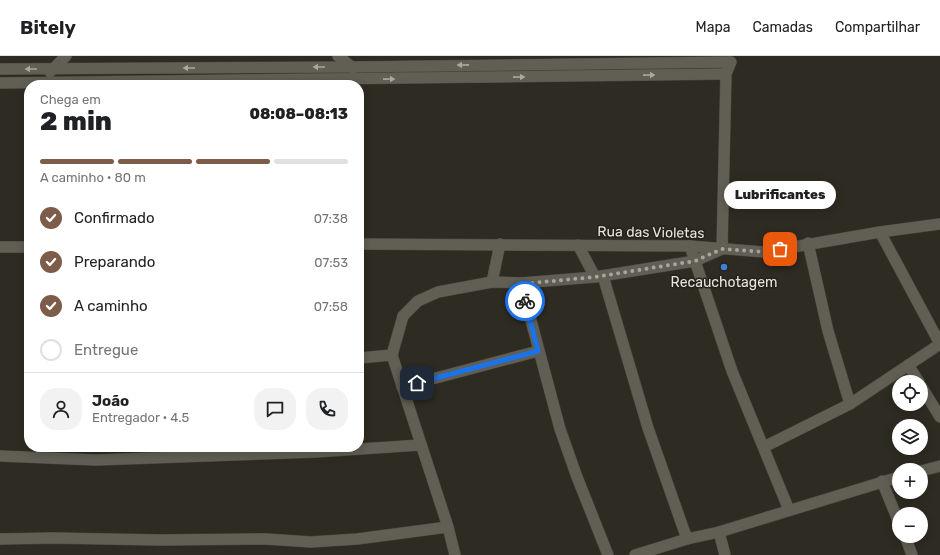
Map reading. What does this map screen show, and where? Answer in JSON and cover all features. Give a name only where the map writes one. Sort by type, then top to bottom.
[{"type":"street","points":[[41,80],[66,56]]},
{"type":"street","points":[[338,56],[352,67],[363,79]]},
{"type":"street","points":[[0,69],[352,67],[617,59],[731,60],[726,74],[722,249],[695,261],[599,276],[521,284],[492,282],[438,292],[418,301],[403,316],[392,355],[448,527],[455,555]]},
{"type":"street","points":[[317,80],[726,74]]},
{"type":"street","points":[[0,83],[24,83]]},
{"type":"street","name":"Rua das Violetas","points":[[364,244],[690,246],[766,252],[808,243],[940,224]]},
{"type":"street","points":[[764,447],[850,404],[940,344],[880,232]]},
{"type":"street","points":[[808,243],[826,325],[850,404]]},
{"type":"street","points":[[492,282],[500,244]]},
{"type":"street","points":[[578,246],[599,276],[648,428],[687,538]]},
{"type":"street","points":[[690,246],[732,372],[789,510]]},
{"type":"street","points":[[0,247],[24,247]]},
{"type":"street","points":[[521,284],[560,429],[577,478],[608,555]]},
{"type":"street","points":[[402,387],[538,351]]},
{"type":"street","points":[[364,358],[392,355]]},
{"type":"street","points":[[908,365],[914,375]]},
{"type":"street","points":[[928,397],[940,417]]},
{"type":"street","points":[[364,448],[420,444]]},
{"type":"street","points":[[0,456],[104,459],[316,452]]},
{"type":"street","points":[[928,469],[940,466]]},
{"type":"street","points":[[635,555],[687,538],[719,532],[892,479]]},
{"type":"street","points":[[882,481],[893,507]]},
{"type":"street","points":[[0,540],[54,538],[160,540],[266,539],[311,542],[357,539],[448,527]]},
{"type":"street","points":[[719,532],[725,555]]},
{"type":"street","points":[[908,543],[912,555]]},
{"type":"way so far","points":[[525,301],[521,284],[595,277],[695,261],[722,249],[766,252],[780,249]]},
{"type":"place","name":"Lubrificantes","points":[[780,249]]},
{"type":"place","name":"Recauchotagem","points":[[724,267]]},
{"type":"route","points":[[417,383],[538,351],[525,301]]}]
